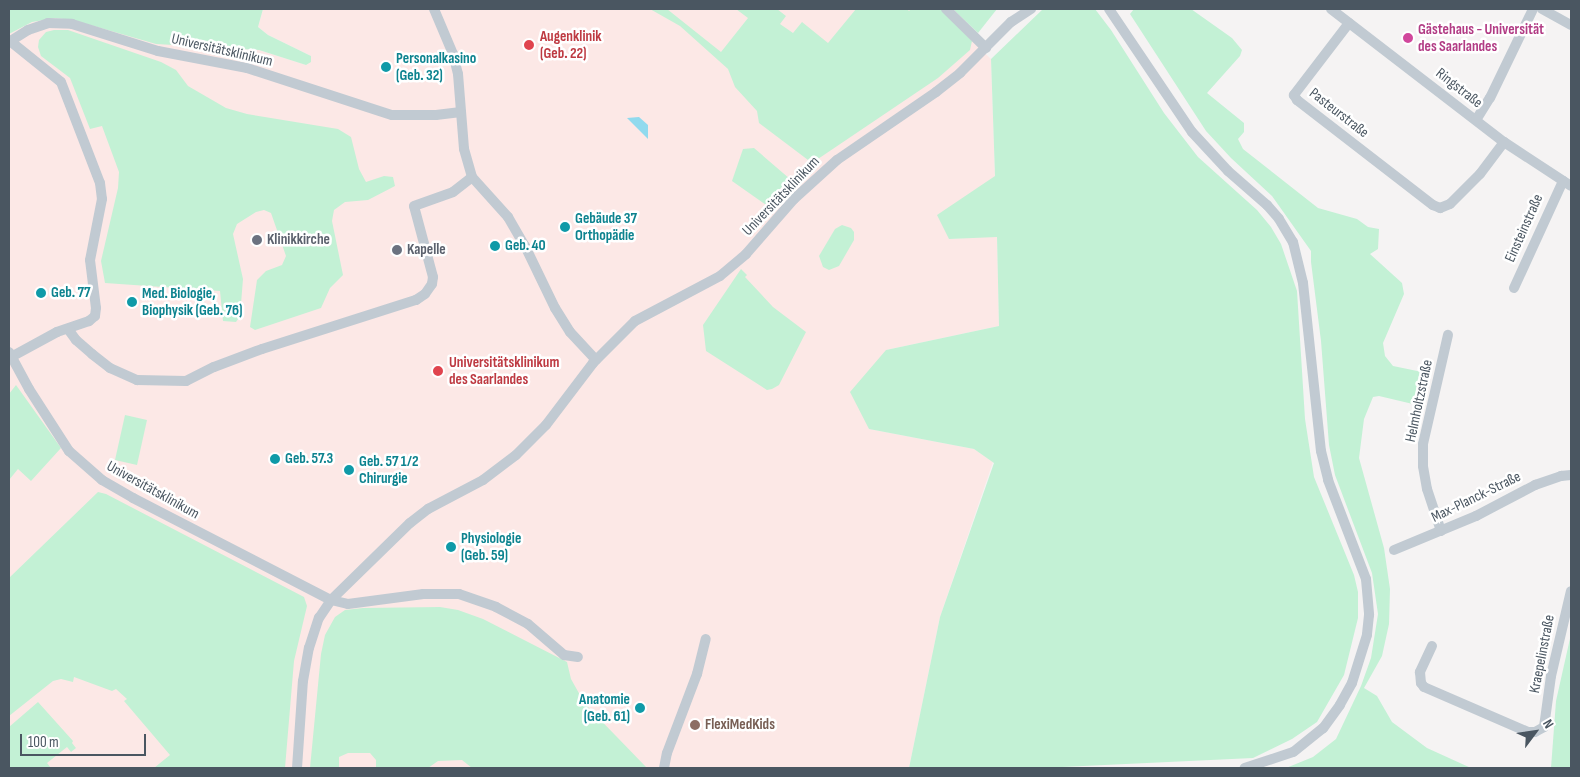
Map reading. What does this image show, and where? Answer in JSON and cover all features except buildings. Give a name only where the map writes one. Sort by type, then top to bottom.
[{"type":"street","points":[[434,9],[453,54],[458,74],[467,166],[472,177],[508,217],[525,246],[555,308],[570,332],[596,360]]},
{"type":"street","points":[[946,9],[986,48]]},
{"type":"street","points":[[1011,22],[1018,9]]},
{"type":"street","points":[[1011,22],[1030,9]]},
{"type":"street","points":[[1110,9],[1192,132],[1228,171],[1279,219],[1293,242],[1303,283],[1321,451],[1328,480],[1366,580],[1369,597],[1367,635],[1352,683],[1340,705],[1324,728],[1300,747],[1279,758],[1245,768]]},
{"type":"street","name":"Ringstraße","points":[[1331,9],[1504,142],[1567,183]]},
{"type":"street","points":[[1476,120],[1490,98],[1533,9]]},
{"type":"street","points":[[1542,9],[1571,26]]},
{"type":"street","name":"Universitätsklinikum","points":[[297,768],[303,681],[309,648],[319,618],[331,600],[410,523],[428,509],[488,477],[516,455],[546,424],[614,339],[642,316],[720,276],[733,266],[752,248],[794,199],[838,160],[936,92],[986,48],[1011,22]]},
{"type":"street","name":"Universitätsklinikum","points":[[9,41],[33,28],[48,23],[72,24],[158,51],[247,68],[392,115],[436,115],[461,112]]},
{"type":"street","name":"Pasteurstraße","points":[[1349,23],[1294,95],[1297,100],[1425,199],[1440,208],[1450,204],[1466,189],[1504,142]]},
{"type":"street","points":[[9,41],[61,82],[100,183],[102,199],[90,260],[96,308],[95,316],[89,321],[10,354]]},
{"type":"street","points":[[68,329],[76,340],[110,368],[137,380],[186,381],[214,367],[262,349],[416,300],[425,294],[432,284],[432,277],[414,206],[453,192],[472,177]]},
{"type":"street","name":"Einsteinstraße","points":[[1514,288],[1567,183]]},
{"type":"street","name":"Helmholtzstraße","points":[[1441,532],[1427,489],[1423,466],[1423,444],[1448,335]]},
{"type":"street","name":"Universitätsklinikum","points":[[10,354],[29,389],[69,451],[102,480],[331,600],[348,604],[423,594],[459,594],[496,607],[528,624],[564,655],[578,657]]},
{"type":"street","name":"Max-Planck-Straße","points":[[1394,550],[1441,532],[1492,509],[1535,485],[1561,476],[1571,476]]},
{"type":"street","name":"Kraepelinstraße","points":[[1432,646],[1420,672],[1424,687],[1528,732],[1535,732],[1544,727],[1551,676],[1571,590]]},
{"type":"street","points":[[664,768],[669,745],[697,674],[706,639]]},
{"type":"shaded area","name":"Universitätsklinikum des Saarlandes","points":[[263,9],[953,9],[972,41],[991,59],[995,176],[949,239],[997,236],[999,326],[886,350],[869,429],[974,449],[993,462],[940,617],[909,768],[9,768],[9,34],[32,22],[55,18],[226,49],[259,50],[306,65],[311,56],[268,35],[258,27]]},
{"type":"green space","points":[[9,9],[263,9],[258,27],[268,35],[311,56],[311,62],[306,65],[259,50],[156,44],[73,20],[55,18],[32,22],[9,34]]},
{"type":"green space","points":[[650,9],[667,9],[721,52],[748,18],[736,9],[777,9],[786,16],[780,24],[793,33],[802,22],[828,43],[856,9],[907,9],[909,11],[911,9],[941,9],[972,41],[970,50],[938,78],[812,163],[759,123],[757,111],[735,87],[728,69],[680,26]]},
{"type":"green space","points":[[953,9],[997,9],[978,33]]},
{"type":"green space","points":[[1043,9],[1095,9],[1111,30],[1164,113],[1198,157],[1257,210],[1271,227],[1281,244],[1297,291],[1305,419],[1314,477],[1354,575],[1358,592],[1358,618],[1344,675],[1317,722],[1292,739],[1253,758],[1041,768],[909,768],[940,617],[994,463],[974,449],[869,429],[850,392],[886,350],[999,326],[997,237],[949,239],[937,215],[995,176],[991,59]]},
{"type":"green space","points":[[1134,9],[1191,9],[1232,38],[1242,50],[1240,56],[1207,93],[1244,123],[1244,132],[1238,139],[1243,149],[1318,208],[1357,219],[1368,227],[1379,229],[1378,249],[1370,254],[1402,283],[1404,294],[1383,343],[1385,356],[1393,366],[1427,373],[1429,383],[1421,403],[1417,405],[1379,396],[1373,397],[1364,419],[1359,458],[1384,548],[1390,589],[1389,624],[1382,656],[1364,688],[1377,696],[1392,722],[1427,748],[1471,768],[1286,768],[1313,757],[1336,739],[1361,686],[1371,658],[1378,614],[1372,573],[1335,475],[1329,445],[1321,341],[1311,251],[1272,196],[1231,158],[1206,131],[1130,14]]},
{"type":"green space","points":[[68,30],[161,62],[176,70],[188,86],[226,108],[247,114],[338,129],[351,137],[359,169],[366,182],[384,176],[393,177],[395,186],[368,200],[345,202],[334,210],[332,221],[343,275],[330,288],[321,308],[255,330],[250,327],[257,280],[266,271],[282,265],[286,256],[271,213],[264,210],[256,212],[237,224],[233,234],[243,279],[240,316],[236,322],[223,321],[220,291],[105,283],[101,261],[118,188],[119,172],[102,126],[90,129],[70,78],[41,56],[38,47],[39,40],[46,32]]},
{"type":"green space","points":[[754,148],[790,179],[777,192],[769,207],[732,181],[743,149]]},
{"type":"green space","points":[[842,225],[851,228],[854,232],[854,240],[839,266],[829,270],[823,267],[819,256],[835,229]]},
{"type":"green space","points":[[741,269],[747,275],[745,277],[773,307],[806,332],[779,385],[772,389],[767,390],[706,351],[703,325]]},
{"type":"green space","points":[[16,385],[61,448],[31,481],[18,469],[9,480],[9,394]]},
{"type":"green space","points":[[125,415],[147,420],[137,465],[115,460]]},
{"type":"green space","points":[[98,492],[106,494],[304,597],[307,606],[294,661],[285,768],[154,768],[170,755],[124,701],[127,699],[116,689],[112,691],[74,677],[73,682],[61,679],[53,681],[9,716],[9,578]]},
{"type":"green space","points":[[440,607],[458,610],[483,619],[567,662],[571,679],[585,704],[647,768],[472,768],[462,760],[438,761],[428,768],[376,768],[376,760],[370,753],[348,753],[339,757],[339,768],[310,768],[321,654],[325,635],[335,617],[345,610],[363,608]]},
{"type":"green space","points":[[1571,634],[1571,768],[1551,768],[1556,701]]},
{"type":"green space","points":[[38,702],[73,741],[72,743],[76,748],[71,752],[67,747],[47,763],[51,768],[9,768],[9,727]]},
{"type":"water","points":[[639,117],[648,125],[648,139],[627,118]]},
{"type":"place","name":"Gästehaus - Universität des Saarlandes","points":[[1408,38]]},
{"type":"place","name":"Augenklinik (Geb. 22)","points":[[529,45]]},
{"type":"place","name":"Personalkasino (Geb. 32)","points":[[386,67]]},
{"type":"place","name":"Gebäude 37 Orthopädie","points":[[565,227]]},
{"type":"place","name":"Klinikkirche","points":[[257,240]]},
{"type":"place","name":"Geb. 40","points":[[495,246]]},
{"type":"place","name":"Kapelle","points":[[397,250]]},
{"type":"place","name":"Geb. 77","points":[[41,293]]},
{"type":"place","name":"Med. Biologie, Biophysik (Geb. 76)","points":[[132,302]]},
{"type":"place","name":"Universitätsklinikum des Saarlandes","points":[[438,371]]},
{"type":"place","name":"Geb. 57.3","points":[[275,459]]},
{"type":"place","name":"Geb. 57 1/2 Chirurgie","points":[[349,470]]},
{"type":"place","name":"Physiologie (Geb. 59)","points":[[451,547]]},
{"type":"place","name":"Anatomie (Geb. 61)","points":[[640,708]]},
{"type":"place","name":"FlexiMedKids","points":[[695,725]]}]
